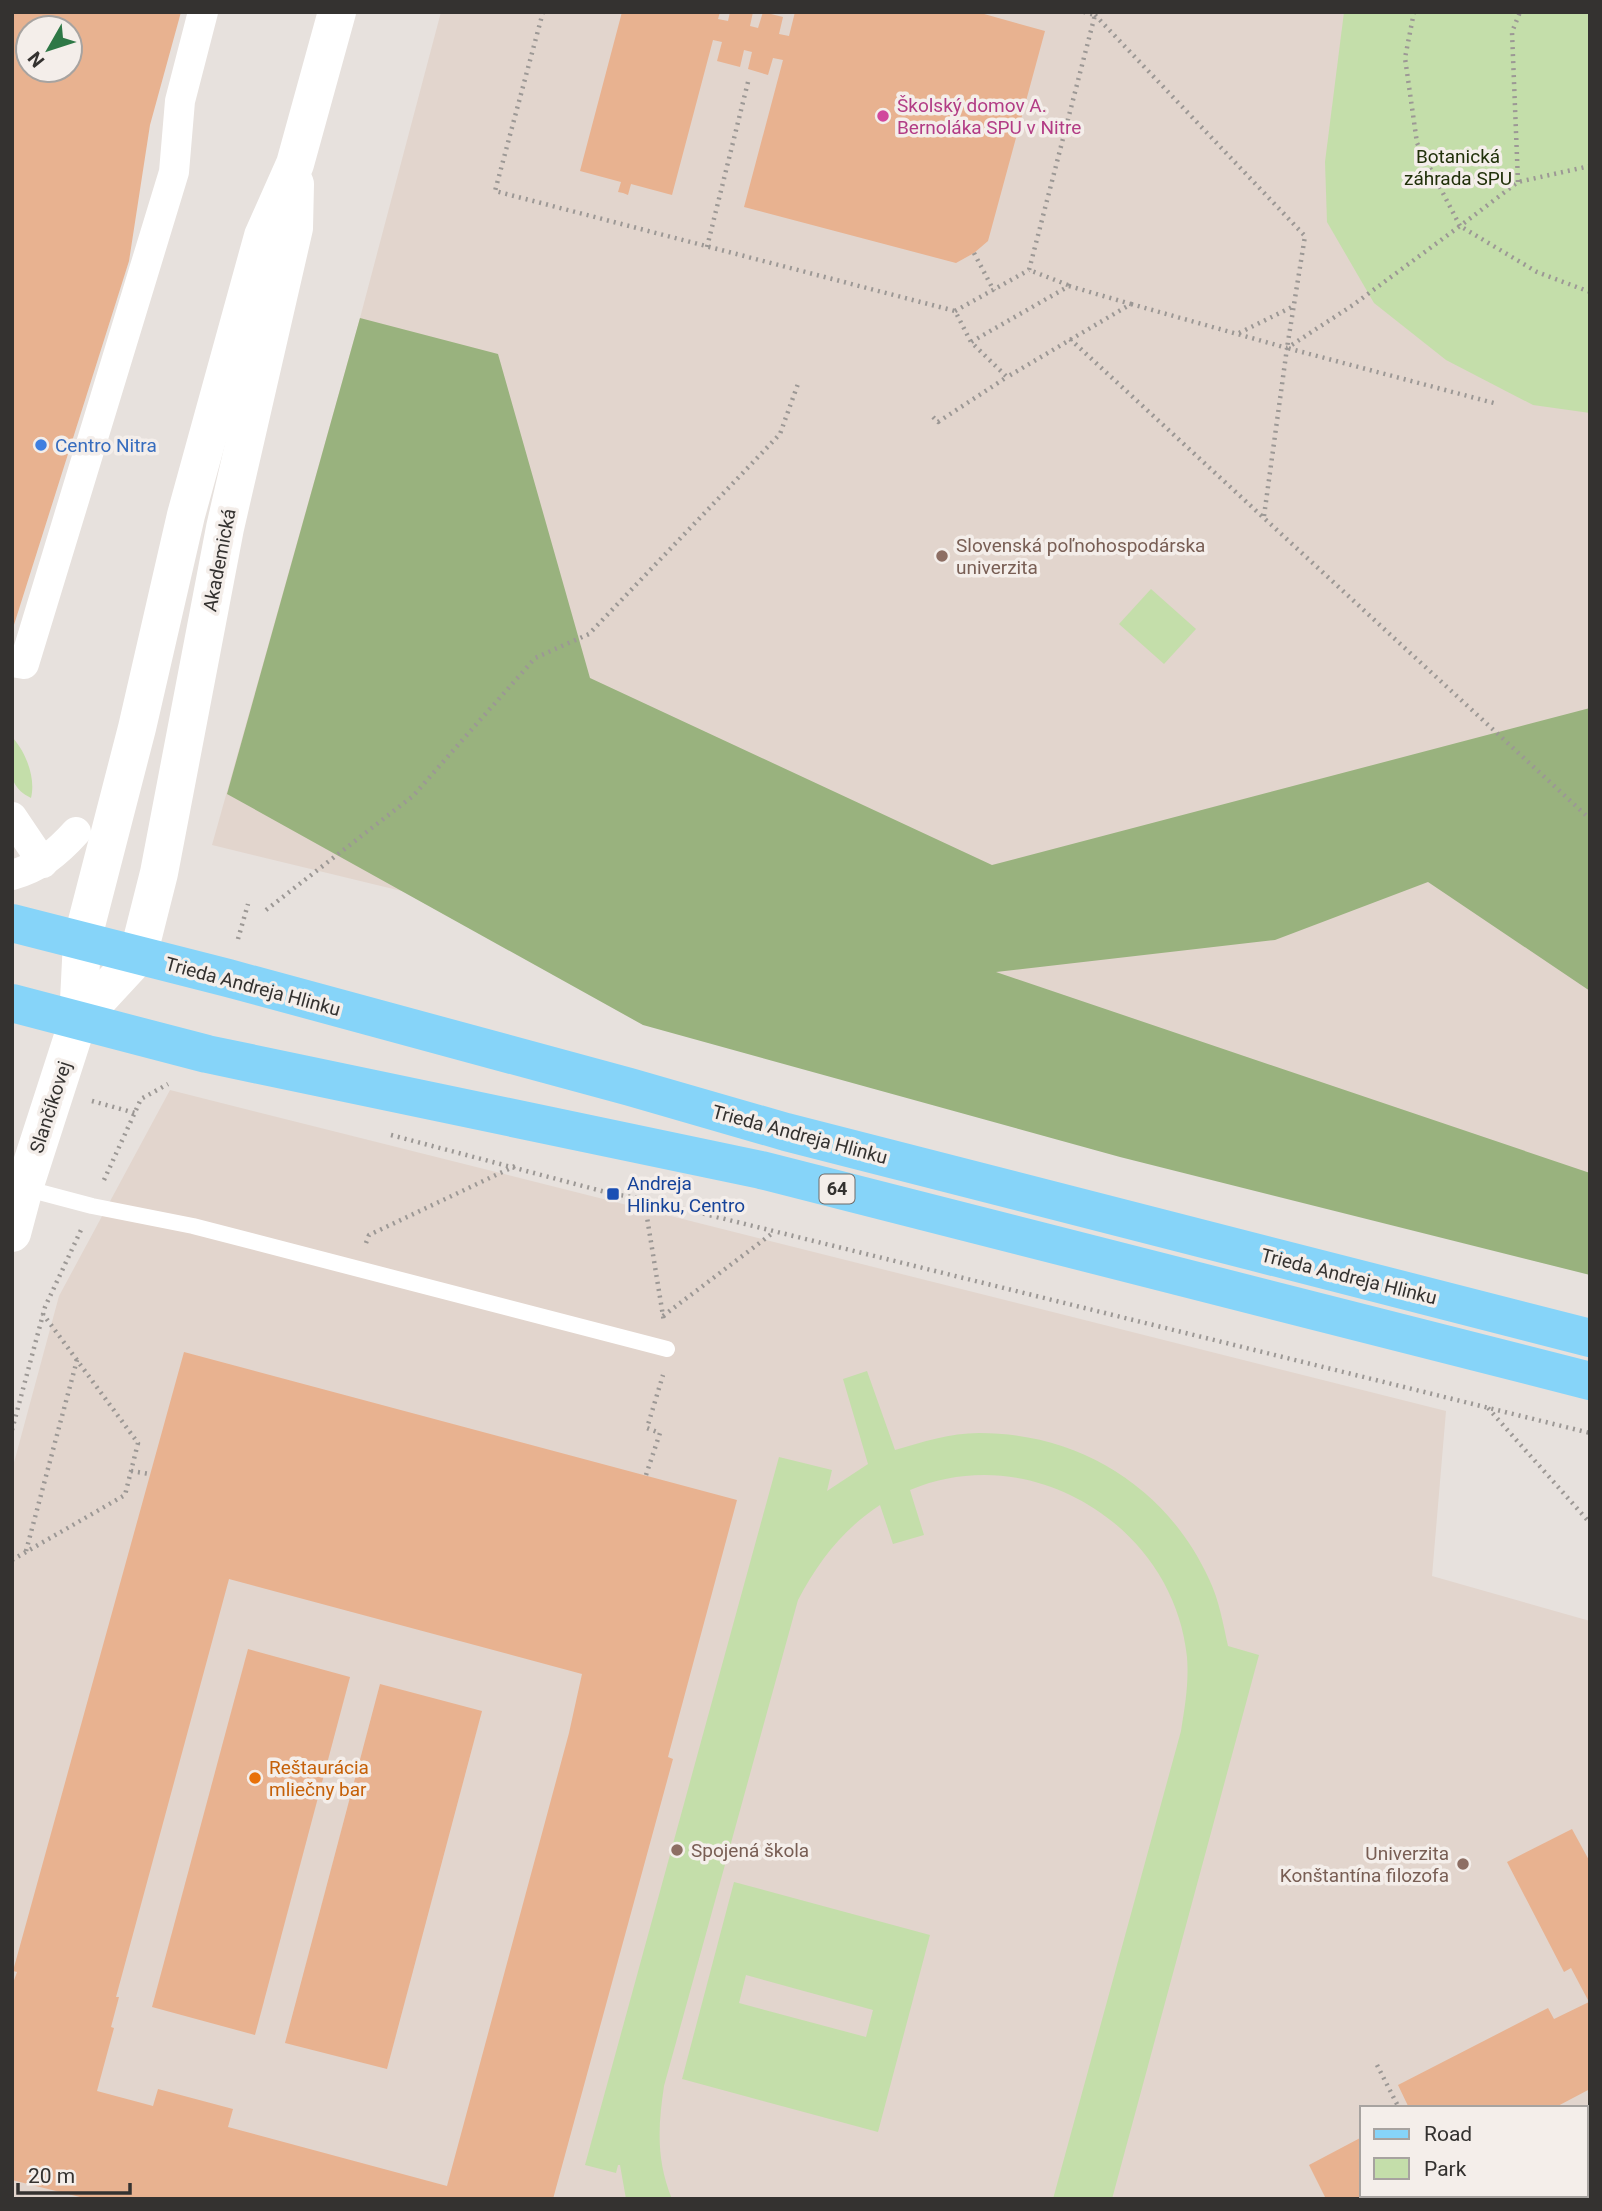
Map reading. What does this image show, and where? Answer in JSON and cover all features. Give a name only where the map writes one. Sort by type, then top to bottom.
[{"type":"main road","name":"Trieda Andreja Hlinku","points":[[12,923],[603,1080],[786,1132],[1590,1338]]},
{"type":"main road","name":"64","points":[[12,1003],[207,1054],[761,1170],[1590,1381]]},
{"type":"street","points":[[12,662],[24,664],[174,172],[180,102],[203,12]]},
{"type":"street","name":"Akademická","points":[[78,1021],[82,941],[138,728],[186,515],[263,236],[295,164],[337,12]]},
{"type":"street","name":"Akademická","points":[[138,956],[159,873],[225,528],[294,228],[295,164]]},
{"type":"street","points":[[12,817],[43,863]]},
{"type":"street","points":[[12,875],[43,863],[56,854],[76,832]]},
{"type":"street","points":[[78,1021],[138,956]]},
{"type":"street","name":"Slančíkovej","points":[[12,1233],[18,1186],[78,1021]]},
{"type":"lane","points":[[18,1186],[92,1206],[193,1226],[664,1348]]},
{"type":"path","points":[[543,12],[495,191],[955,311],[1029,270],[1095,15]]},
{"type":"path","points":[[1084,12],[1095,15],[1305,236],[1264,516]]},
{"type":"path","points":[[1414,12],[1405,58],[1417,143],[1460,226],[1537,272],[1590,292]]},
{"type":"path","points":[[1518,182],[1512,32],[1520,12]]},
{"type":"path","points":[[707,247],[749,78]]},
{"type":"path","points":[[1287,348],[1361,300],[1518,182],[1590,166]]},
{"type":"path","points":[[974,253],[994,290]]},
{"type":"path","points":[[1029,270],[1069,286],[1131,304],[1494,403]]},
{"type":"path","points":[[971,342],[1069,286]]},
{"type":"path","points":[[933,417],[938,422],[1007,377],[1131,304]]},
{"type":"path","points":[[1238,334],[1294,306]]},
{"type":"path","points":[[955,311],[971,342],[1007,377]]},
{"type":"path","points":[[1070,339],[1590,819]]},
{"type":"path","points":[[266,910],[413,796],[535,658],[589,634],[780,434],[799,381]]},
{"type":"path","points":[[238,939],[248,904]]},
{"type":"path","points":[[12,1430],[43,1314],[92,1206],[141,1099],[171,1082]]},
{"type":"path","points":[[101,1104],[135,1113]]},
{"type":"path","points":[[383,1133],[613,1194],[775,1231],[1590,1433]]},
{"type":"path","points":[[358,1268],[369,1235],[515,1166]]},
{"type":"path","points":[[644,1199],[663,1317],[664,1348],[654,1367],[664,1371],[646,1429],[660,1433],[646,1475]]},
{"type":"path","points":[[663,1317],[775,1231]]},
{"type":"path","points":[[12,1560],[125,1495],[138,1443],[43,1314]]},
{"type":"path","points":[[26,1552],[77,1360]]},
{"type":"path","points":[[1488,1408],[1590,1523]]},
{"type":"path","points":[[131,1471],[150,1474]]},
{"type":"path","points":[[1377,2065],[1398,2106]]},
{"type":"shaded area","name":"Slovenská poľnohospodárska univerzita","points":[[441,12],[1590,12],[1590,1187],[703,964],[212,845],[360,318]]},
{"type":"shaded area","name":"Spojená škola","points":[[170,1090],[1446,1411],[1432,1576],[1590,1621],[1590,2199],[12,2199],[12,1470],[59,1296]]},
{"type":"green space","name":"Botanická záhrada SPU","points":[[1344,12],[1590,12],[1590,413],[1533,405],[1446,360],[1374,303],[1327,222],[1325,162]]},
{"type":"green space","points":[[360,318],[498,354],[590,678],[992,865],[1590,708],[1590,991],[1428,882],[1275,940],[996,972],[1590,1173],[1590,1275],[1120,1157],[643,1025],[227,794]]},
{"type":"green space","points":[[1151,589],[1196,629],[1164,664],[1119,624]]},
{"type":"green space","points":[[12,737],[29,766],[31,798],[22,793],[13,780]]},
{"type":"green space","points":[[867,1371],[895,1450],[958,1435],[979,1433],[1016,1436],[1051,1443],[1085,1455],[1144,1492],[1169,1517],[1191,1546],[1209,1579],[1228,1646],[1259,1655],[1112,2199],[1053,2199],[1181,1731],[1187,1685],[1187,1657],[1176,1610],[1155,1569],[1126,1533],[1089,1505],[1048,1486],[1003,1476],[956,1477],[910,1490],[924,1535],[893,1544],[880,1505],[843,1536],[823,1559],[806,1586],[798,1600],[664,2086],[660,2143],[663,2171],[672,2199],[626,2199],[620,2165],[616,2173],[585,2165],[779,1457],[832,1470],[827,1491],[868,1464],[843,1379]]},
{"type":"green space","points":[[734,1882],[930,1935],[878,2132],[682,2079]],"holes":[[[746,1975],[873,2010],[866,2037],[739,2003]]]},
{"type":"building","name":"Centro Nitra","points":[[12,12],[181,12],[150,125],[129,261],[13,628]]},
{"type":"building","points":[[622,12],[720,12],[718,19],[728,21],[730,12],[753,12],[750,26],[758,28],[763,12],[783,17],[779,34],[789,36],[795,12],[977,12],[1045,31],[988,241],[956,263],[744,207],[783,60],[773,58],[768,75],[748,69],[752,52],[744,50],[740,67],[717,61],[722,42],[713,40],[672,195],[631,184],[628,195],[618,192],[621,182],[580,171]]},
{"type":"building","points":[[184,1352],[737,1500],[668,1757],[673,1759],[553,2199],[88,2199],[12,2180],[12,1986],[17,1972],[13,1971]],"holes":[[[229,1579],[582,1674],[569,1733],[447,2186],[228,2127],[233,2109],[158,2089],[153,2106],[97,2091],[114,2028],[111,2027],[119,1997],[116,1997]]]},
{"type":"building","points":[[248,1649],[350,1677],[255,2035],[152,2007]]},
{"type":"building","points":[[380,1684],[482,1711],[387,2069],[285,2043]]},
{"type":"building","points":[[1572,1829],[1590,1862],[1590,2089],[1558,2106],[1408,2106],[1398,2085],[1548,2008],[1554,2019],[1589,2002],[1571,1968],[1564,1972],[1507,1862]]},
{"type":"building","points":[[1360,2138],[1360,2197],[1407,2199],[1326,2199],[1309,2165]]},
{"type":"place","name":"Školský domov A. Bernoláka SPU v Nitre","points":[[883,116]]},
{"type":"place","name":"Centro Nitra","points":[[41,445]]},
{"type":"place","name":"Slovenská poľnohospodárska univerzita","points":[[942,556]]},
{"type":"place","name":"Andreja Hlinku, Centro","points":[[613,1194]]},
{"type":"place","name":"Reštaurácia mliečny bar","points":[[255,1778]]},
{"type":"place","name":"Spojená škola","points":[[677,1850]]},
{"type":"place","name":"Univerzita Konštantína filozofa","points":[[1463,1864]]}]
